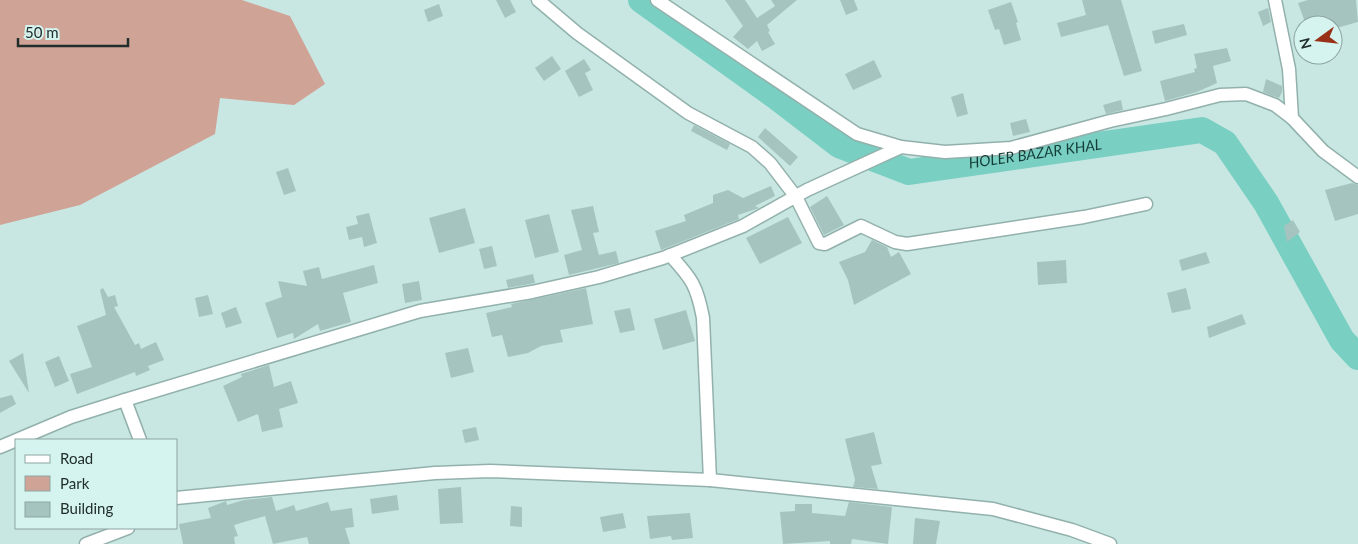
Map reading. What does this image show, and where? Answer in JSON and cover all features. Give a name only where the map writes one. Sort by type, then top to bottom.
[{"type":"street","points":[[538,0],[577,33],[688,113],[752,148],[770,163],[796,197],[820,243],[825,244],[861,226],[895,242],[907,244],[1084,217],[1146,204]]},
{"type":"street","points":[[658,0],[857,134],[896,150],[944,152],[1011,148],[1110,121],[1232,93],[1259,98],[1275,105],[1292,118],[1324,151],[1358,177]]},
{"type":"street","points":[[1275,0],[1288,69],[1292,118]]},
{"type":"street","points":[[19,439],[71,417],[420,311],[542,290],[599,276],[670,255],[743,226],[832,178],[896,150]]},
{"type":"street","points":[[670,255],[689,276],[698,292],[703,318],[710,480]]},
{"type":"street","points":[[125,400],[140,439]]},
{"type":"street","points":[[0,447],[15,441]]},
{"type":"street","points":[[178,498],[436,472],[490,471],[710,480],[993,509],[1072,530],[1110,544]]},
{"type":"street","points":[[86,544],[125,529]]},
{"type":"green space","points":[[0,0],[242,0],[290,16],[325,84],[294,105],[220,98],[215,134],[80,205],[0,225]]},
{"type":"building","points":[[496,0],[510,0],[516,12],[505,18]]},
{"type":"building","points":[[725,0],[745,0],[757,18],[775,6],[771,0],[797,0],[767,25],[770,31],[768,32],[775,44],[762,51],[757,41],[748,49],[733,37],[743,26]]},
{"type":"building","points":[[840,0],[854,0],[858,10],[846,15]]},
{"type":"building","points":[[1082,0],[1121,0],[1142,71],[1124,76],[1108,25],[1061,37],[1057,23],[1086,15]]},
{"type":"building","points":[[1308,0],[1356,0],[1358,22],[1343,26],[1343,15],[1302,15],[1298,3]]},
{"type":"building","points":[[1011,2],[1018,22],[1016,23],[1021,40],[1004,45],[999,29],[995,30],[988,10]]},
{"type":"building","points":[[439,4],[443,16],[428,22],[424,10]]},
{"type":"building","points":[[1268,8],[1271,22],[1263,26],[1258,12]]},
{"type":"building","points":[[1184,24],[1187,35],[1155,44],[1152,31]]},
{"type":"building","points":[[1227,48],[1231,61],[1213,66],[1217,83],[1197,92],[1165,101],[1160,81],[1195,72],[1194,69],[1197,68],[1194,54]]},
{"type":"building","points":[[552,56],[561,69],[544,81],[535,68]]},
{"type":"building","points":[[584,59],[591,70],[585,73],[593,90],[579,97],[565,71]]},
{"type":"building","points":[[874,60],[882,77],[853,90],[845,74]]},
{"type":"building","points":[[1266,79],[1282,86],[1279,98],[1263,92]]},
{"type":"building","points":[[963,93],[968,114],[957,117],[951,97]]},
{"type":"building","points":[[1121,100],[1123,110],[1106,114],[1103,105]]},
{"type":"building","points":[[1026,119],[1030,132],[1013,136],[1010,123]]},
{"type":"building","points":[[694,125],[730,144],[727,150],[691,131]]},
{"type":"building","points":[[765,128],[798,157],[790,166],[758,137]]},
{"type":"building","points":[[288,168],[296,191],[284,195],[276,172]]},
{"type":"building","points":[[1352,183],[1358,185],[1358,214],[1335,221],[1325,190]]},
{"type":"building","points":[[771,186],[775,196],[755,206],[759,208],[738,215],[739,219],[661,250],[655,231],[686,221],[684,215],[713,203],[713,195],[728,190],[743,198]]},
{"type":"building","points":[[827,196],[844,225],[824,235],[810,207]]},
{"type":"building","points":[[593,206],[599,232],[593,233],[599,255],[616,251],[619,263],[569,275],[564,255],[582,250],[571,210]]},
{"type":"building","points":[[465,208],[475,243],[439,253],[429,218]]},
{"type":"building","points":[[369,213],[377,243],[364,247],[362,237],[349,240],[346,227],[358,224],[356,216]]},
{"type":"building","points":[[549,214],[559,252],[535,258],[525,220]]},
{"type":"building","points":[[788,217],[802,243],[760,264],[746,238]]},
{"type":"building","points":[[1293,220],[1300,232],[1287,242],[1284,226]]},
{"type":"building","points":[[872,240],[887,247],[891,257],[899,252],[911,274],[854,305],[848,280],[839,262],[865,252]]},
{"type":"building","points":[[492,246],[497,266],[484,269],[479,249]]},
{"type":"building","points":[[1206,252],[1210,263],[1182,271],[1179,260]]},
{"type":"building","points":[[1066,260],[1067,283],[1038,285],[1037,262]]},
{"type":"building","points":[[374,265],[378,283],[343,293],[351,322],[320,331],[318,324],[294,339],[293,333],[277,338],[265,303],[282,297],[278,281],[307,286],[303,271],[319,267],[322,279]]},
{"type":"building","points":[[533,274],[535,283],[508,288],[506,280]]},
{"type":"building","points":[[419,281],[422,300],[405,303],[402,284]]},
{"type":"building","points":[[103,288],[108,297],[115,295],[118,306],[114,307],[135,345],[139,343],[141,349],[156,342],[164,360],[148,366],[150,370],[136,376],[135,372],[77,394],[70,374],[92,367],[77,326],[106,315],[100,290]]},
{"type":"building","points":[[586,288],[593,324],[560,330],[563,342],[541,346],[528,353],[508,357],[502,335],[492,337],[486,313],[512,307],[511,304]]},
{"type":"building","points":[[1186,288],[1191,309],[1172,313],[1167,293]]},
{"type":"building","points":[[208,295],[213,314],[199,317],[195,298]]},
{"type":"building","points":[[236,307],[242,323],[226,328],[221,313]]},
{"type":"building","points":[[630,308],[635,330],[620,333],[614,311]]},
{"type":"building","points":[[686,310],[695,341],[663,350],[654,319]]},
{"type":"building","points":[[1242,314],[1246,324],[1209,338],[1207,327]]},
{"type":"building","points":[[468,348],[474,372],[451,378],[445,353]]},
{"type":"building","points":[[23,353],[29,393],[9,361]]},
{"type":"building","points":[[59,356],[69,381],[55,387],[45,362]]},
{"type":"building","points":[[269,365],[274,387],[291,381],[298,403],[279,409],[283,427],[262,432],[258,414],[238,422],[223,386],[242,377],[241,374]]},
{"type":"building","points":[[12,395],[16,404],[0,413],[0,398]]},
{"type":"building","points":[[476,427],[479,440],[465,443],[462,430]]},
{"type":"building","points":[[874,432],[882,464],[871,466],[878,489],[853,487],[855,480],[845,439]]},
{"type":"building","points":[[461,487],[463,523],[440,524],[438,489]]},
{"type":"building","points":[[397,495],[399,510],[372,514],[370,499]]},
{"type":"building","points":[[272,497],[276,511],[294,505],[296,511],[328,502],[331,511],[352,508],[354,527],[345,528],[350,544],[309,544],[307,537],[273,544],[265,516],[234,525],[238,536],[234,537],[235,544],[183,544],[179,524],[211,518],[208,508],[226,501],[227,505],[244,500]]},
{"type":"building","points":[[849,502],[892,507],[888,544],[852,539],[851,544],[830,544],[830,541],[783,544],[780,512],[795,511],[795,504],[812,504],[812,513],[845,516]]},
{"type":"building","points":[[511,506],[522,507],[522,527],[510,526]]},
{"type":"building","points":[[623,513],[626,528],[603,532],[600,517]]},
{"type":"building","points":[[690,513],[693,538],[672,540],[671,536],[650,539],[647,516]]},
{"type":"building","points":[[915,518],[940,521],[936,544],[913,544]]},
{"type":"waterway","name":"HOLER BAZAR KHAL","points":[[641,0],[775,96],[839,145],[909,172],[1202,130],[1225,143],[1266,203],[1342,340],[1358,357]]}]
